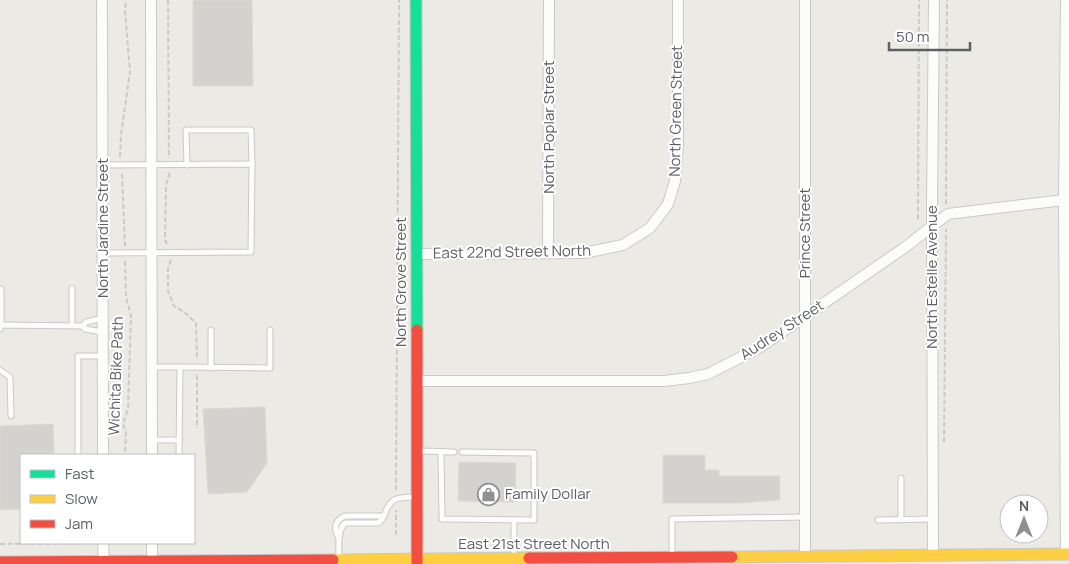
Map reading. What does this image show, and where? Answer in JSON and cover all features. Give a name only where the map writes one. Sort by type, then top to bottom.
[{"type":"main road","name":"North Grove Street","points":[[416,0],[417,562]]},
{"type":"main road","name":"East 21st Street North","points":[[0,562],[304,562],[339,559],[417,562],[514,559],[566,561],[805,556],[901,560],[933,555],[982,559],[1068,554]]},
{"type":"street","name":"North Jardine Street","points":[[102,0],[103,454]]},
{"type":"street","points":[[152,0],[152,454]]},
{"type":"street","name":"North Poplar Street","points":[[548,253],[549,0]]},
{"type":"street","name":"North Green Street","points":[[658,218],[668,204],[675,181],[678,145],[678,0]]},
{"type":"street","name":"Prince Street","points":[[805,0],[805,556]]},
{"type":"street","name":"North Estelle Avenue","points":[[933,555],[932,226],[934,0]]},
{"type":"street","points":[[1066,0],[1064,200],[1067,230],[1068,554]]},
{"type":"street","name":"Audrey Street","points":[[416,381],[664,381],[708,374],[759,348],[946,216],[1064,200]]},
{"type":"street","name":"East 22nd Street North","points":[[416,254],[584,253],[623,245],[650,228],[658,218]]},
{"type":"street","points":[[103,544],[110,562]]},
{"type":"street","points":[[152,544],[152,561]]},
{"type":"lane","points":[[102,253],[251,252],[251,130],[186,130],[187,165]]},
{"type":"lane","points":[[103,165],[252,164]]},
{"type":"lane","points":[[0,329],[1,288]]},
{"type":"lane","points":[[72,288],[72,326]]},
{"type":"lane","points":[[83,326],[86,322],[102,318]]},
{"type":"lane","points":[[1,325],[83,326],[86,329],[102,332]]},
{"type":"lane","points":[[211,330],[211,368]]},
{"type":"lane","points":[[151,367],[270,368],[270,330]]},
{"type":"lane","points":[[78,454],[78,356],[103,356]]},
{"type":"lane","points":[[179,454],[180,368]]},
{"type":"lane","points":[[0,370],[10,377],[11,416]]},
{"type":"lane","points":[[152,440],[179,440]]},
{"type":"lane","points":[[416,451],[454,452]]},
{"type":"lane","points":[[441,452],[442,519],[534,520],[534,453],[462,452]]},
{"type":"lane","points":[[901,478],[901,520]]},
{"type":"lane","points":[[339,559],[339,539],[342,526],[345,523],[378,523],[382,520],[389,503],[396,498],[417,497]]},
{"type":"lane","points":[[666,560],[672,519],[805,517]]},
{"type":"lane","points":[[878,520],[933,519]]},
{"type":"lane","points":[[514,520],[514,559]]},
{"type":"path","name":"Wichita Bike Path","points":[[125,454],[126,433],[123,424],[128,408],[131,316],[126,297],[125,221],[119,153],[130,72],[126,0]]},
{"type":"path","points":[[168,0],[170,176],[166,184],[165,240],[172,258],[168,268],[168,291],[174,306],[196,323],[197,428]]},
{"type":"path","points":[[396,535],[399,0]]},
{"type":"path","points":[[918,220],[919,0]]},
{"type":"path","points":[[944,449],[947,0]]},
{"type":"path","points":[[0,544],[20,544]]},
{"type":"building","points":[[193,0],[252,0],[253,86],[193,86]]},
{"type":"building","points":[[265,407],[267,463],[247,492],[208,494],[203,409]]},
{"type":"building","points":[[53,424],[54,454],[20,454],[20,509],[0,510],[0,426]]},
{"type":"building","points":[[663,455],[705,455],[705,470],[719,470],[719,476],[780,476],[780,500],[738,503],[663,503]]},
{"type":"building","points":[[459,462],[516,463],[515,502],[458,501]]},
{"type":"traffic: fast","points":[[416,0],[417,330]]},
{"type":"traffic: slow","points":[[732,557],[1069,554]]},
{"type":"traffic: slow","points":[[333,560],[529,558]]},
{"type":"traffic: jam","points":[[417,330],[417,564]]},
{"type":"traffic: jam","points":[[529,558],[732,557]]},
{"type":"traffic: jam","points":[[0,562],[333,560]]},
{"type":"place","name":"Family Dollar","points":[[489,494]]}]
